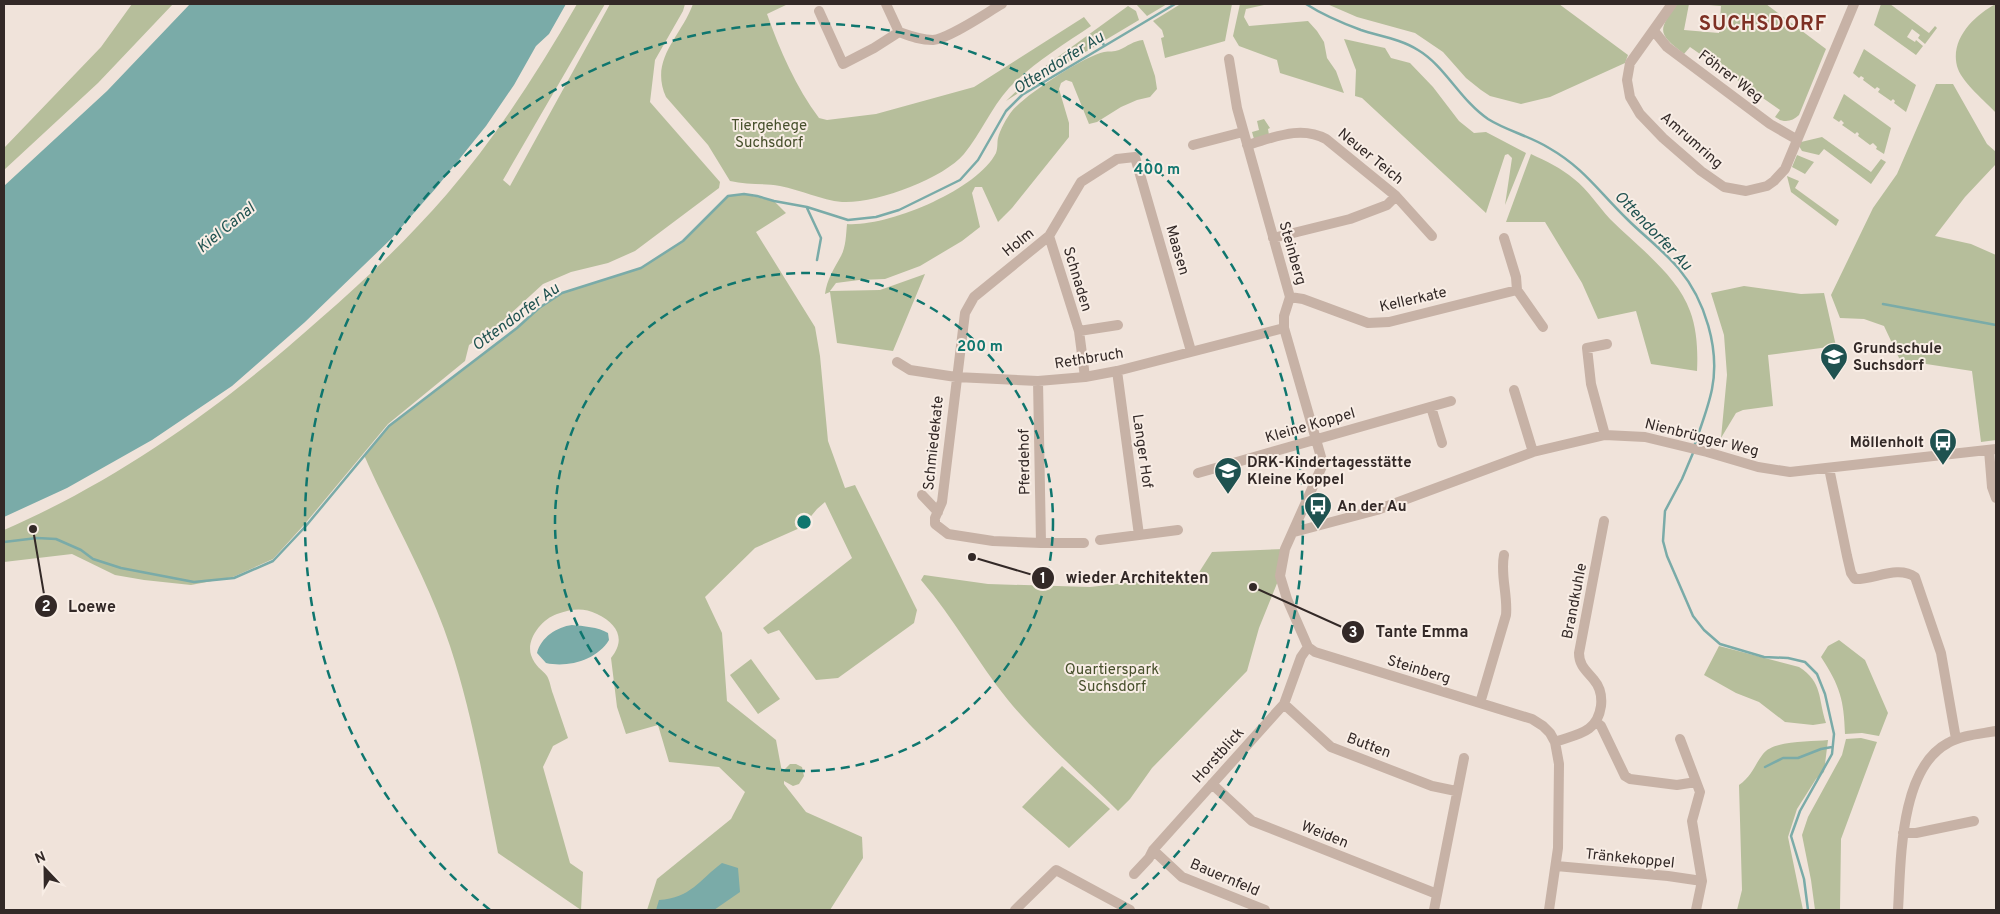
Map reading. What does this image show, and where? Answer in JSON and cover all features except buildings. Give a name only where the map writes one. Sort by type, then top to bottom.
[{"type":"street","points":[[886,4],[899,32],[918,39],[941,38],[1002,4]]},
{"type":"street","name":"Amrumring","points":[[1672,4],[1630,63],[1627,80],[1630,97],[1640,114],[1701,170],[1724,186],[1746,191],[1767,186],[1784,169],[1854,4]]},
{"type":"street","points":[[819,11],[843,64],[899,32]]},
{"type":"street","name":"Föhrer Weg","points":[[1654,31],[1667,47],[1770,124],[1796,139]]},
{"type":"street","name":"Steinberg","points":[[1229,59],[1233,90],[1243,132],[1290,297],[1284,316],[1284,328],[1323,464],[1285,549],[1280,576],[1287,599],[1308,647],[1315,652],[1532,720],[1543,726],[1555,742]]},
{"type":"street","points":[[1193,146],[1243,132]]},
{"type":"street","name":"Neuer Teich","points":[[1247,145],[1294,132],[1307,132],[1326,138],[1396,196],[1432,236]]},
{"type":"street","name":"Holm","points":[[956,377],[965,314],[974,296],[1049,236],[1081,182],[1117,160],[1136,157]]},
{"type":"street","name":"Maasen","points":[[1136,157],[1191,351]]},
{"type":"street","points":[[1273,238],[1350,219],[1387,206],[1396,196]]},
{"type":"street","name":"Schnaden","points":[[1049,236],[1079,331],[1085,377]]},
{"type":"street","points":[[1504,238],[1516,277],[1517,290],[1543,327]]},
{"type":"street","name":"Kellerkate","points":[[1290,297],[1302,299],[1368,323],[1389,322],[1517,290]]},
{"type":"street","name":"Schnaden","points":[[1079,331],[1118,325]]},
{"type":"street","name":"Rethbruch","points":[[897,362],[910,370],[956,377],[1038,381],[1085,377],[1117,371],[1284,328]]},
{"type":"street","points":[[1605,435],[1591,384],[1587,348],[1607,344]]},
{"type":"street","name":"Langer Hof","points":[[1117,371],[1139,535]]},
{"type":"street","name":"Schmiedekate","points":[[956,377],[942,502],[935,524],[948,534],[993,541],[1041,543]]},
{"type":"street","name":"Pferdehof","points":[[1038,381],[1041,543]]},
{"type":"street","points":[[1514,390],[1533,452]]},
{"type":"street","name":"Kleine Koppel","points":[[1198,473],[1451,401]]},
{"type":"street","points":[[1431,406],[1442,443]]},
{"type":"street","name":"Nienbrügger Weg","points":[[1294,532],[1377,510],[1533,452],[1605,435],[1645,437],[1758,466],[1790,472],[1993,450]]},
{"type":"street","points":[[1993,450],[1992,487],[1996,498]]},
{"type":"street","points":[[1829,468],[1847,556],[1854,579],[1897,573],[1909,573],[1915,577],[1941,653],[1956,739]]},
{"type":"street","name":"Schmiedekate","points":[[922,494],[938,512]]},
{"type":"street","name":"Brandkuhle","points":[[1596,722],[1601,704],[1598,687],[1580,663],[1579,653],[1604,521]]},
{"type":"street","points":[[1100,540],[1178,530]]},
{"type":"street","points":[[1041,543],[1084,543]]},
{"type":"street","points":[[1480,703],[1506,616],[1507,606],[1501,567],[1504,555]]},
{"type":"street","name":"Horstblick","points":[[1134,874],[1153,850],[1284,704],[1301,657],[1308,647]]},
{"type":"street","name":"Butten","points":[[1284,704],[1331,747],[1432,786],[1456,791]]},
{"type":"street","points":[[1549,910],[1558,848],[1559,764],[1555,742],[1576,736],[1596,722],[1601,726],[1625,776],[1630,779],[1677,785],[1696,782]]},
{"type":"street","points":[[1898,910],[1903,833],[1908,807],[1922,768],[1938,749],[1956,739],[1996,732]]},
{"type":"street","points":[[1680,739],[1700,792],[1692,821],[1702,881],[1696,910]]},
{"type":"street","points":[[1434,910],[1464,758]]},
{"type":"street","name":"Weiden","points":[[1212,784],[1252,821],[1437,894]]},
{"type":"street","points":[[1903,833],[1916,833],[1974,821]]},
{"type":"street","name":"Bauernfeld","points":[[1153,850],[1182,877],[1265,910]]},
{"type":"street","name":"Tränkekoppel","points":[[1556,866],[1702,881]]},
{"type":"street","points":[[1015,910],[1056,870],[1130,910]]},
{"type":"green space","points":[[132,4],[173,4],[98,83],[4,170],[4,148],[101,47]]},
{"type":"green space","points":[[577,4],[605,4],[503,180],[510,186],[610,4],[685,4],[683,11],[655,60],[650,102],[720,182],[719,188],[635,251],[608,263],[571,272],[543,284],[497,326],[469,345],[465,361],[388,424],[273,559],[233,577],[191,585],[115,575],[72,554],[4,562],[4,530],[47,510],[130,463],[209,410],[284,350],[386,259],[447,194],[483,149],[532,78]]},
{"type":"green space","name":"Tiergehege Suchsdorf","points":[[693,4],[788,4],[767,14],[777,42],[803,94],[819,118],[827,120],[876,114],[974,87],[1084,17],[1091,26],[1038,62],[1009,88],[970,146],[954,163],[925,181],[908,188],[872,199],[842,202],[780,186],[730,181],[708,145],[666,97],[661,71],[664,60]]},
{"type":"green space","points":[[1136,4],[1167,4],[1147,16]]},
{"type":"green space","points":[[1232,4],[1225,41],[1165,58],[1161,38],[1164,37],[1162,30],[1153,21],[1179,5]]},
{"type":"green space","points":[[1240,4],[1288,4],[1264,5],[1246,9],[1244,17],[1249,26],[1308,21],[1324,42],[1327,58],[1336,71],[1344,93],[1280,73],[1277,60],[1239,46],[1233,36]]},
{"type":"green space","points":[[1327,4],[1559,4],[1628,55],[1625,63],[1550,97],[1521,104],[1490,96],[1481,90],[1466,78],[1443,52],[1415,33],[1357,17]]},
{"type":"green space","points":[[1677,4],[1689,4],[1684,30],[1719,33],[1721,6],[1697,4],[1766,4],[1826,49],[1799,115],[1787,121],[1778,119],[1775,117],[1780,110],[1690,47],[1684,54],[1669,42],[1663,32],[1664,26]]},
{"type":"green space","points":[[1881,4],[1890,4],[1929,33],[1935,26],[1937,28],[1925,44],[1918,38],[1920,35],[1912,29],[1907,37],[1915,42],[1916,40],[1923,46],[1916,55],[1874,25]]},
{"type":"green space","points":[[1996,4],[1996,113],[1965,80],[1958,69],[1956,59],[1960,39],[1965,30],[1979,15]]},
{"type":"green space","points":[[1128,6],[1136,11],[1139,20],[1006,101],[1033,75]]},
{"type":"green space","points":[[1344,39],[1385,48],[1391,58],[1410,63],[1433,87],[1459,121],[1474,133],[1486,132],[1526,153],[1505,205],[1512,158],[1508,154],[1505,155],[1486,213],[1362,98],[1355,96],[1356,70]]},
{"type":"green space","points":[[1143,40],[1155,76],[1157,89],[1150,97],[1121,107],[1097,122],[1089,124],[1072,82],[1066,80],[1061,83],[1059,89],[1069,123],[1069,137],[1012,208],[998,222],[982,187],[975,187],[972,193],[980,227],[962,241],[920,266],[885,279],[836,283],[830,291],[880,290],[925,274],[893,351],[837,343],[830,292],[825,294],[829,279],[844,249],[847,224],[864,223],[907,213],[951,193],[986,167],[996,153],[999,135],[1008,117],[1029,96],[1055,77],[1095,55],[1119,50]]},
{"type":"green space","points":[[1864,49],[1916,85],[1906,112],[1894,103],[1893,99],[1891,101],[1878,92],[1880,89],[1877,87],[1875,89],[1863,80],[1864,78],[1861,76],[1859,78],[1853,73]]},
{"type":"green space","points":[[1936,84],[1953,84],[1987,144],[1996,152],[1996,164],[1965,197],[1935,236],[1971,244],[1996,255],[1996,440],[1981,442],[1972,371],[1900,360],[1884,326],[1864,319],[1840,318],[1831,295],[1873,208],[1897,174]]},
{"type":"green space","points":[[1844,94],[1891,128],[1884,154],[1876,149],[1877,147],[1873,143],[1870,145],[1858,136],[1857,132],[1855,134],[1842,125],[1844,123],[1841,120],[1839,122],[1833,118]]},
{"type":"green space","points":[[1264,119],[1270,128],[1268,129],[1269,135],[1254,139],[1252,132],[1259,130],[1257,121]]},
{"type":"green space","points":[[1822,137],[1871,172],[1881,159],[1886,162],[1871,184],[1824,149],[1819,155],[1802,151],[1799,146],[1801,142]]},
{"type":"green space","points":[[1531,154],[1559,168],[1579,183],[1610,219],[1666,273],[1676,286],[1690,311],[1696,333],[1697,371],[1651,364],[1636,311],[1598,319],[1582,283],[1545,222],[1506,222]]},
{"type":"green space","points":[[1797,155],[1814,162],[1805,174],[1792,167]]},
{"type":"green space","points":[[1787,176],[1799,181],[1795,188],[1839,220],[1836,226],[1791,192]]},
{"type":"green space","points":[[744,194],[774,201],[786,213],[756,232],[815,327],[820,356],[828,441],[845,488],[855,485],[917,610],[914,623],[838,678],[816,680],[779,630],[768,634],[763,628],[852,558],[825,502],[802,527],[755,548],[705,597],[722,633],[727,701],[776,740],[782,772],[790,764],[802,767],[804,776],[799,784],[793,786],[784,781],[784,784],[806,812],[862,837],[863,858],[830,910],[647,910],[657,879],[731,819],[745,792],[719,767],[669,762],[658,725],[626,734],[617,707],[611,658],[616,651],[619,639],[615,628],[597,614],[587,610],[572,610],[557,614],[546,620],[536,630],[530,649],[534,662],[548,678],[568,738],[553,746],[543,767],[570,863],[583,872],[581,910],[498,853],[471,722],[450,646],[421,573],[364,455],[389,426],[517,328],[539,308],[562,293],[641,268],[683,241],[728,196]]},
{"type":"green space","points":[[1744,286],[1801,294],[1824,293],[1836,346],[1768,355],[1773,406],[1743,410],[1736,413],[1721,438],[1727,375],[1724,335],[1711,293]]},
{"type":"green space","name":"Quartierspark Suchsdorf","points":[[1285,549],[1280,576],[1259,628],[1247,671],[1152,768],[1130,799],[1118,811],[1048,743],[1008,700],[944,609],[921,580],[924,575],[988,584],[1090,587],[1196,577],[1212,552]]},
{"type":"green space","points":[[1839,640],[1865,660],[1888,713],[1879,736],[1862,733],[1845,734],[1844,712],[1840,694],[1833,676],[1821,657],[1828,646]]},
{"type":"green space","points":[[1719,646],[1799,667],[1807,673],[1816,685],[1826,723],[1813,725],[1785,722],[1759,702],[1736,693],[1704,675]]},
{"type":"green space","points":[[751,659],[780,699],[758,714],[730,675]]},
{"type":"green space","points":[[1861,738],[1877,742],[1841,839],[1840,910],[1815,910],[1802,835],[1808,817],[1842,755],[1846,739]]},
{"type":"green space","points":[[1828,740],[1824,772],[1816,779],[1797,809],[1788,837],[1803,910],[1737,910],[1742,890],[1739,785],[1753,771],[1768,749],[1783,744]]},
{"type":"green space","points":[[1062,766],[1110,809],[1069,848],[1022,807]]},
{"type":"water","name":"Kiel Canal","points":[[190,4],[566,4],[549,34],[536,46],[514,85],[486,126],[436,188],[391,239],[305,322],[232,386],[152,440],[67,488],[4,517],[4,186],[107,91]]},
{"type":"water","points":[[572,625],[600,629],[608,633],[609,640],[597,653],[581,661],[563,664],[546,663],[537,653],[542,642],[555,631]]},
{"type":"water","points":[[722,863],[738,868],[740,892],[714,910],[656,910],[659,900],[670,899],[687,892]]},
{"type":"waterway","name":"Ottendorfer Au","points":[[4,542],[37,538],[56,539],[81,550],[93,559],[121,568],[194,582],[234,578],[273,561],[305,527],[389,426],[517,328],[539,308],[562,293],[641,268],[683,241],[728,196],[744,194],[757,196],[807,207],[848,220],[876,217],[899,210],[960,180],[978,160],[1006,111],[1022,95],[1175,4]]},
{"type":"waterway","name":"Ottendorfer Au","points":[[1306,4],[1347,25],[1404,43],[1428,57],[1469,102],[1488,119],[1542,144],[1572,164],[1679,269],[1688,281],[1703,310],[1712,342],[1714,358],[1712,389],[1694,447]]},
{"type":"waterway","points":[[1100,34],[1104,46]]},
{"type":"waterway","points":[[807,208],[821,238],[817,260]]},
{"type":"waterway","points":[[1883,304],[1996,325]]},
{"type":"waterway","name":"Ottendorfer Au","points":[[1693,453],[1665,511],[1663,541],[1667,556],[1693,616],[1704,630],[1720,644],[1764,657],[1788,658],[1805,662],[1817,674],[1825,694],[1834,734],[1832,754],[1800,811],[1791,836],[1804,879],[1808,910]]},
{"type":"waterway","points":[[1765,767],[1783,758],[1798,758],[1832,747]]},
{"type":"place","name":"Grundschule Suchsdorf","points":[[1834,381]]},
{"type":"place","name":"Möllenholt","points":[[1943,466]]},
{"type":"place","name":"DRK-Kindertagesstätte Kleine Koppel","points":[[1228,495]]},
{"type":"place","name":"Loewe","points":[[33,529]]},
{"type":"place","name":"An der Au","points":[[1318,530]]},
{"type":"place","name":"wieder Architekten","points":[[972,557]]},
{"type":"place","name":"Tante Emma","points":[[1253,587]]},
{"type":"district","name":"SUCHSDORF","points":[[1763,23]]}]
